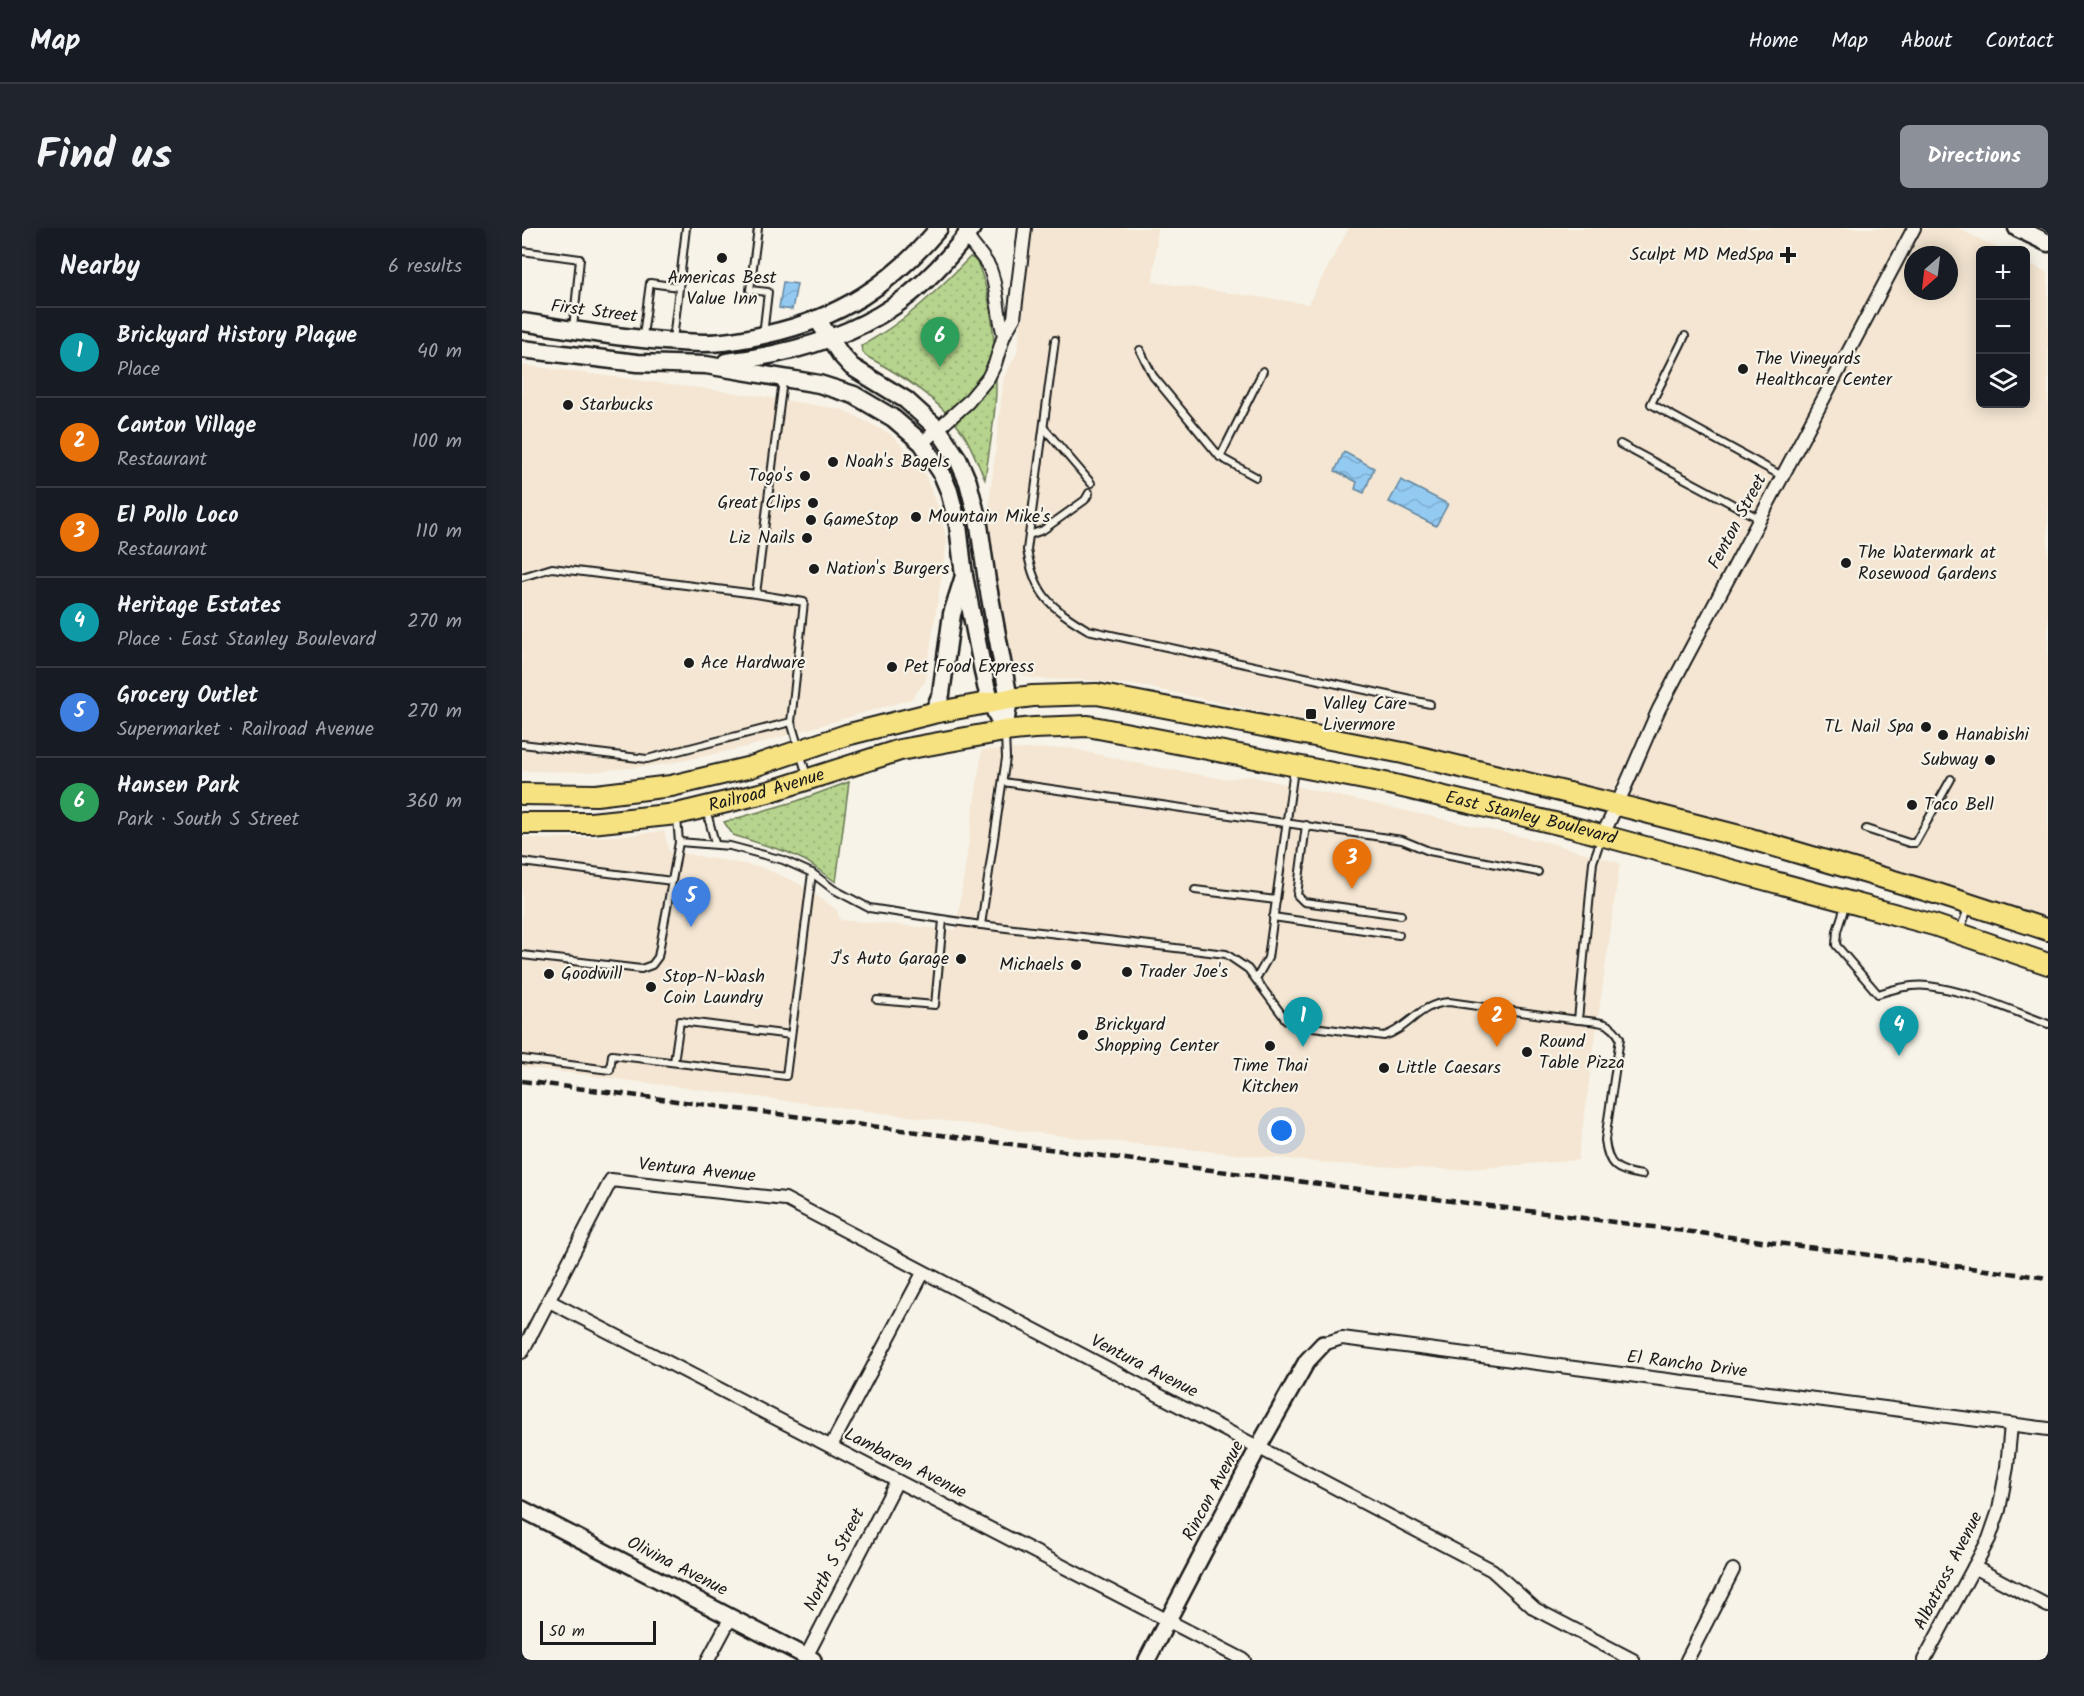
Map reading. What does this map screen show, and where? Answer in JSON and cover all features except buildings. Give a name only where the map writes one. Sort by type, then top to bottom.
[{"type":"main road","name":"First Street","points":[[522,322],[643,338],[706,343],[748,339],[817,320],[856,301],[884,283],[908,263],[939,228]]},
{"type":"main road","points":[[2017,228],[2048,243]]},
{"type":"main road","points":[[706,365],[757,359],[788,352],[856,327],[896,305],[928,278],[968,231]]},
{"type":"main road","points":[[817,320],[852,367],[906,400],[938,429],[958,459],[974,503],[987,581],[1004,731]]},
{"type":"main road","points":[[522,349],[637,363],[706,365],[819,384],[854,395],[893,418],[922,443],[941,472],[949,491],[958,525],[964,576],[1000,700]]},
{"type":"main road","points":[[933,713],[941,694],[952,614],[964,576]]},
{"type":"main road","name":"East Stanley Boulevard","points":[[1000,700],[1034,696],[1097,694],[1403,753],[1751,839],[2048,930]]},
{"type":"main road","name":"Railroad Avenue","points":[[522,794],[596,795],[671,786],[751,767],[846,735],[933,713],[1000,700]]},
{"type":"main road","name":"East Stanley Boulevard","points":[[1004,731],[1088,726],[1390,784],[1602,836],[1934,925],[2048,964]]},
{"type":"main road","name":"Railroad Avenue","points":[[522,823],[591,823],[677,814],[808,779],[900,750],[1004,731]]},
{"type":"street","points":[[922,443],[968,402],[988,378],[1001,350],[1004,334],[1014,318],[1025,228]]},
{"type":"street","name":"Fenton Street","points":[[1602,836],[1618,805],[1630,771],[1659,709],[1914,228]]},
{"type":"street","points":[[968,231],[990,270],[998,316],[1004,334]]},
{"type":"street","name":"Ventura Avenue","points":[[549,1301],[611,1180],[785,1199],[1492,1570],[1535,1609],[1633,1660]]},
{"type":"street","points":[[831,1446],[923,1273]]},
{"type":"street","points":[[522,1352],[549,1301]]},
{"type":"street","name":"Lambaren Avenue","points":[[549,1301],[1244,1660]]},
{"type":"street","name":"El Rancho Drive","points":[[1323,1344],[1342,1338],[2048,1429]]},
{"type":"street","name":"Rincon Avenue","points":[[1147,1660],[1259,1446],[1307,1361],[1323,1344]]},
{"type":"street","name":"Albatross Avenue","points":[[1924,1660],[1989,1539],[1999,1510],[2007,1467],[2011,1425]]},
{"type":"street","name":"North S Street","points":[[809,1658],[897,1481]]},
{"type":"street","name":"Olivina Avenue","points":[[522,1509],[809,1658]]},
{"type":"street","points":[[1974,1567],[2048,1606]]},
{"type":"street","points":[[1688,1660],[1733,1570]]},
{"type":"street","points":[[708,1660],[731,1617]]},
{"type":"lane","points":[[673,340],[686,228]]},
{"type":"lane","points":[[758,228],[750,290],[768,292],[763,335]]},
{"type":"lane","points":[[522,251],[580,259],[573,329]]},
{"type":"lane","points":[[643,338],[650,283],[679,287]]},
{"type":"lane","points":[[1685,336],[1651,404],[1783,476]]},
{"type":"lane","points":[[1055,340],[1027,550],[1032,574],[1042,593],[1060,613],[1088,630],[1430,704]]},
{"type":"lane","points":[[1140,350],[1154,376],[1220,457],[1256,477]]},
{"type":"lane","points":[[1220,457],[1263,371]]},
{"type":"lane","points":[[756,594],[783,378]]},
{"type":"lane","points":[[1044,428],[1090,483]]},
{"type":"lane","points":[[1620,444],[1760,519]]},
{"type":"lane","points":[[1029,534],[1042,530],[1085,500],[1089,493]]},
{"type":"lane","points":[[522,577],[552,568],[804,602],[791,722],[808,779]]},
{"type":"lane","points":[[522,744],[647,759],[791,722]]},
{"type":"lane","points":[[981,925],[1006,758],[1004,731]]},
{"type":"lane","points":[[1256,979],[1268,958],[1294,766]]},
{"type":"lane","points":[[1866,829],[1915,843],[1951,779]]},
{"type":"lane","points":[[1003,782],[1402,840],[1429,851],[1538,872]]},
{"type":"lane","points":[[706,808],[715,843]]},
{"type":"lane","points":[[522,955],[641,969],[652,965],[658,957],[679,842],[677,814]]},
{"type":"lane","points":[[1306,825],[1297,895],[1304,902],[1401,915]]},
{"type":"lane","points":[[1578,1020],[1593,862],[1602,836]]},
{"type":"lane","points":[[679,842],[715,843],[783,860],[812,873],[833,889],[870,908],[981,925],[1226,954],[1248,969],[1287,1020],[1298,1025],[1384,1036],[1392,1033],[1426,1008],[1437,1003],[1449,1002],[1603,1023],[1615,1028],[1620,1038],[1605,1140],[1607,1154],[1614,1166],[1623,1172],[1642,1175]]},
{"type":"lane","points":[[522,862],[672,881]]},
{"type":"lane","points":[[522,1059],[610,1070],[612,1055],[786,1076],[812,873]]},
{"type":"lane","points":[[1195,890],[1276,900]]},
{"type":"lane","points":[[1846,901],[1837,931],[1836,945],[1878,994],[1901,987],[1927,986],[1974,997],[2048,1024]]},
{"type":"lane","points":[[1959,934],[1970,905]]},
{"type":"lane","points":[[1273,917],[1399,936]]},
{"type":"lane","points":[[877,1000],[935,1005],[943,920]]},
{"type":"lane","points":[[674,1062],[680,1021],[791,1035]]},
{"type":"shaded area","points":[[1033,228],[1158,228],[1153,282],[1308,304],[1349,228],[1957,228],[1994,246],[1976,246],[1976,408],[2030,408],[2030,264],[2048,273],[2048,920],[1785,839],[1583,785],[1437,750],[1148,687],[1090,680],[1037,679],[1025,676],[1015,668],[1007,646],[989,528],[989,505],[1004,377],[1017,353]]},
{"type":"shaded area","points":[[522,365],[760,396],[844,410],[890,434],[921,464],[938,507],[947,541],[925,682],[911,699],[751,746],[662,765],[588,772],[522,771]]},
{"type":"shaded area","points":[[1069,748],[1224,779],[1250,776],[1550,843],[1620,863],[1578,1160],[1456,1170],[1337,1164],[1087,1139],[522,1067],[522,837],[544,839],[618,836],[664,831],[669,851],[761,867],[798,883],[837,910],[840,920],[956,930],[982,750]]},
{"type":"green space","points":[[970,257],[976,260],[986,288],[995,356],[995,410],[985,479],[963,433],[953,420],[919,389],[866,356],[861,346],[892,327],[919,306]]},
{"type":"green space","points":[[849,782],[836,882],[806,861],[787,852],[733,835],[724,822],[797,801]]},
{"type":"water","points":[[783,282],[797,284],[792,310],[779,308]]},
{"type":"water","points":[[1344,452],[1374,468],[1364,493],[1355,489],[1357,482],[1335,471]]},
{"type":"water","points":[[1401,480],[1448,504],[1436,526],[1389,502]]},
{"type":"railway","points":[[522,1081],[2048,1278]]},
{"type":"place","name":"Sculpt MD MedSpa","points":[[1788,255]]},
{"type":"place","name":"Americas Best Value Inn","points":[[722,258]]},
{"type":"place","name":"Hansen Park","points":[[940,367]]},
{"type":"place","name":"The Vineyards Healthcare Center","points":[[1743,369]]},
{"type":"place","name":"Starbucks","points":[[568,405]]},
{"type":"place","name":"Noah's Bagels","points":[[833,462]]},
{"type":"place","name":"Togo's","points":[[805,476]]},
{"type":"place","name":"Great Clips","points":[[813,503]]},
{"type":"place","name":"Mountain Mike's","points":[[916,517]]},
{"type":"place","name":"GameStop","points":[[811,520]]},
{"type":"place","name":"Liz Nails","points":[[807,538]]},
{"type":"place","name":"The Watermark at Rosewood Gardens","points":[[1846,563]]},
{"type":"place","name":"Nation's Burgers","points":[[814,569]]},
{"type":"place","name":"Ace Hardware","points":[[689,663]]},
{"type":"place","name":"Pet Food Express","points":[[892,667]]},
{"type":"place","name":"Valley Care Livermore","points":[[1311,714]]},
{"type":"place","name":"TL Nail Spa","points":[[1926,727]]},
{"type":"place","name":"Hanabishi","points":[[1943,735]]},
{"type":"place","name":"Subway","points":[[1990,760]]},
{"type":"place","name":"Taco Bell","points":[[1912,805]]},
{"type":"place","name":"El Pollo Loco","points":[[1352,889]]},
{"type":"place","name":"Grocery Outlet","points":[[691,927]]},
{"type":"place","name":"J's Auto Garage","points":[[961,959]]},
{"type":"place","name":"Michaels","points":[[1076,965]]},
{"type":"place","name":"Trader Joe's","points":[[1127,972]]},
{"type":"place","name":"Goodwill","points":[[549,974]]},
{"type":"place","name":"Stop-N-Wash Coin Laundry","points":[[651,987]]},
{"type":"place","name":"Brickyard Shopping Center","points":[[1083,1035]]},
{"type":"place","name":"Time Thai Kitchen","points":[[1270,1046]]},
{"type":"place","name":"Brickyard History Plaque","points":[[1303,1047]]},
{"type":"place","name":"Canton Village","points":[[1497,1047]]},
{"type":"place","name":"Round Table Pizza","points":[[1527,1052]]},
{"type":"place","name":"Heritage Estates","points":[[1899,1056]]},
{"type":"place","name":"Little Caesars","points":[[1384,1068]]}]
